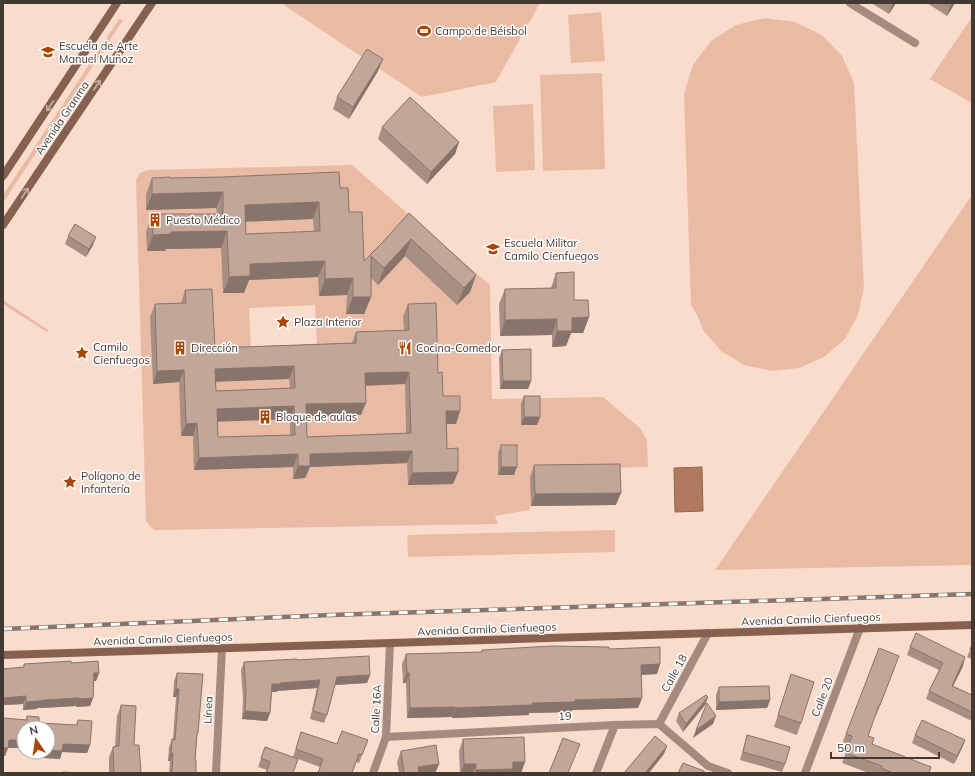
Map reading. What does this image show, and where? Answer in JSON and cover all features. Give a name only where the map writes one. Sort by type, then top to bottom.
[{"type":"street","name":"Avenida Granma","points":[[3,176],[117,3]]},
{"type":"street","name":"Avenida Granma","points":[[3,225],[152,3]]},
{"type":"street","points":[[850,3],[859,5],[915,43]]},
{"type":"street","name":"Avenida Camilo Cienfuegos","points":[[3,655],[972,625]]},
{"type":"street","name":"Calle 20","points":[[805,773],[860,628]]},
{"type":"street","name":"Calle 18","points":[[659,724],[708,633]]},
{"type":"street","name":"Calle 16A","points":[[373,773],[386,737],[390,643]]},
{"type":"street","name":"Línea","points":[[216,773],[222,648]]},
{"type":"street","points":[[659,724],[708,766],[728,773]]},
{"type":"street","name":"19","points":[[386,737],[659,724]]},
{"type":"street","points":[[596,773],[615,725]]},
{"type":"shaded area","name":"Campo de Béisbol","points":[[281,3],[540,3],[496,82],[422,97]]},
{"type":"shaded area","points":[[601,12],[605,61],[571,63],[568,15]]},
{"type":"shaded area","points":[[972,17],[972,103],[930,79]]},
{"type":"shaded area","points":[[765,18],[795,22],[822,35],[842,56],[854,83],[864,288],[858,315],[845,339],[824,357],[799,368],[772,371],[744,365],[721,351],[703,330],[691,305],[684,94],[693,65],[711,41],[736,25]]},
{"type":"shaded area","points":[[119,19],[123,20],[3,203],[3,195]]},
{"type":"shaded area","points":[[602,73],[605,169],[543,171],[540,75]]},
{"type":"shaded area","points":[[533,104],[535,170],[496,172],[493,106]]},
{"type":"shaded area","points":[[352,165],[490,285],[492,399],[603,397],[640,428],[647,440],[648,467],[605,468],[531,506],[529,510],[495,516],[498,524],[154,530],[146,521],[136,180],[140,173],[147,170]],"holes":[[[315,305],[317,349],[251,352],[249,308]]]},
{"type":"shaded area","points":[[972,195],[972,565],[715,570]]},
{"type":"shaded area","points":[[3,300],[48,330],[47,332],[3,304]]},
{"type":"shaded area","points":[[702,467],[703,511],[675,512],[674,468]]},
{"type":"shaded area","points":[[615,530],[615,552],[408,557],[407,535]]},
{"type":"building","points":[[945,3],[952,3],[950,6]]},
{"type":"building","points":[[367,49],[383,59],[353,107],[337,97]]},
{"type":"building","points":[[410,97],[459,142],[431,172],[382,127]]},
{"type":"building","points":[[339,172],[340,188],[348,188],[349,212],[362,212],[364,261],[409,213],[476,275],[464,288],[411,239],[384,268],[371,256],[371,297],[353,297],[353,278],[325,279],[325,261],[250,264],[250,276],[229,277],[227,231],[171,232],[171,234],[153,235],[153,214],[223,214],[223,192],[152,194],[152,178],[222,177]],"holes":[[[319,202],[320,231],[246,234],[245,205]]]},
{"type":"building","points":[[75,224],[96,237],[89,249],[68,236]]},
{"type":"building","points":[[574,272],[574,300],[588,300],[589,317],[572,318],[572,331],[557,331],[557,319],[505,320],[505,289],[556,288],[556,273]]},
{"type":"building","points":[[212,289],[215,348],[356,343],[356,332],[409,330],[408,304],[436,303],[438,373],[442,372],[443,396],[460,396],[460,411],[446,411],[447,449],[458,448],[458,472],[412,473],[412,451],[310,454],[310,466],[298,466],[298,454],[199,458],[197,423],[186,424],[184,370],[157,371],[155,304],[186,303],[185,290]],"holes":[[[294,366],[295,388],[216,391],[215,369]],[[409,372],[411,433],[307,437],[306,404],[366,403],[365,373]],[[294,406],[295,435],[218,437],[217,409]]]},
{"type":"building","points":[[531,349],[531,381],[503,381],[502,350]]},
{"type":"building","points":[[524,396],[540,396],[540,417],[524,417]]},
{"type":"building","points":[[501,445],[517,445],[517,467],[501,467]]},
{"type":"building","points":[[620,464],[621,493],[535,494],[534,465]]},
{"type":"building","points":[[916,633],[965,657],[952,686],[972,695],[972,712],[929,691],[943,663],[910,647]]},
{"type":"building","points":[[552,646],[609,647],[609,649],[660,647],[660,664],[641,665],[642,698],[575,700],[575,702],[532,703],[532,705],[410,708],[409,673],[407,673],[406,654],[482,652],[482,650]]},
{"type":"building","points":[[879,648],[899,656],[868,736],[874,738],[872,744],[931,767],[929,773],[893,773],[881,768],[882,766],[846,753],[852,736],[846,734]]},
{"type":"building","points":[[369,656],[370,675],[337,677],[327,715],[313,711],[320,680],[272,684],[270,713],[245,711],[246,691],[244,662]]},
{"type":"building","points":[[71,661],[71,663],[98,661],[99,673],[94,673],[93,698],[26,702],[26,696],[3,698],[3,669],[24,667],[24,664]]},
{"type":"building","points":[[177,673],[203,674],[195,760],[196,773],[172,773],[172,739],[175,740],[179,689],[176,689]]},
{"type":"building","points":[[791,674],[814,682],[801,723],[778,715]]},
{"type":"building","points":[[769,686],[770,700],[719,702],[719,687]]},
{"type":"building","points":[[706,695],[708,697],[686,724],[679,713]]},
{"type":"building","points":[[707,703],[716,716],[696,730]]},
{"type":"building","points":[[121,705],[136,706],[134,745],[139,745],[141,773],[114,773],[113,747],[119,746]]},
{"type":"building","points":[[27,716],[39,717],[39,720],[27,720]]},
{"type":"building","points":[[3,718],[27,720],[16,720],[16,740],[9,740],[8,748],[3,748]]},
{"type":"building","points":[[78,720],[92,721],[90,745],[63,744],[62,751],[56,751],[56,724],[77,725]]},
{"type":"building","points":[[922,720],[965,740],[957,756],[915,735]]},
{"type":"building","points":[[342,731],[368,740],[362,755],[359,754],[352,773],[318,773],[323,759],[296,749],[301,732],[337,744]]},
{"type":"building","points":[[747,735],[790,747],[785,764],[743,752]]},
{"type":"building","points":[[655,736],[667,746],[645,773],[624,773]]},
{"type":"building","points":[[524,737],[525,762],[513,762],[513,769],[476,770],[476,764],[464,764],[463,739]]},
{"type":"building","points":[[563,738],[580,744],[568,773],[549,773]]},
{"type":"building","points":[[436,745],[439,764],[418,767],[419,773],[404,773],[401,751]]},
{"type":"building","points":[[265,747],[298,759],[293,773],[266,773],[270,762],[261,758]]},
{"type":"building","points":[[683,763],[704,771],[704,773],[678,773]]},
{"type":"railway","points":[[3,629],[331,615],[972,594]]},
{"type":"place","name":"Campo de Béisbol","points":[[424,31]]},
{"type":"place","name":"Escuela de Arte Manuel Muñoz","points":[[48,52]]},
{"type":"place","name":"Puesto Médico","points":[[155,220]]},
{"type":"place","name":"Escuela Militar Camilo Cienfuegos","points":[[493,249]]},
{"type":"place","name":"Plaza Interior","points":[[283,322]]},
{"type":"place","name":"Dirección","points":[[180,348]]},
{"type":"place","name":"Cocina-Comedor","points":[[405,348]]},
{"type":"place","name":"Camilo Cienfuegos","points":[[82,353]]},
{"type":"place","name":"Bloque de aulas","points":[[265,417]]},
{"type":"place","name":"Polígono de Infantería","points":[[70,482]]}]
